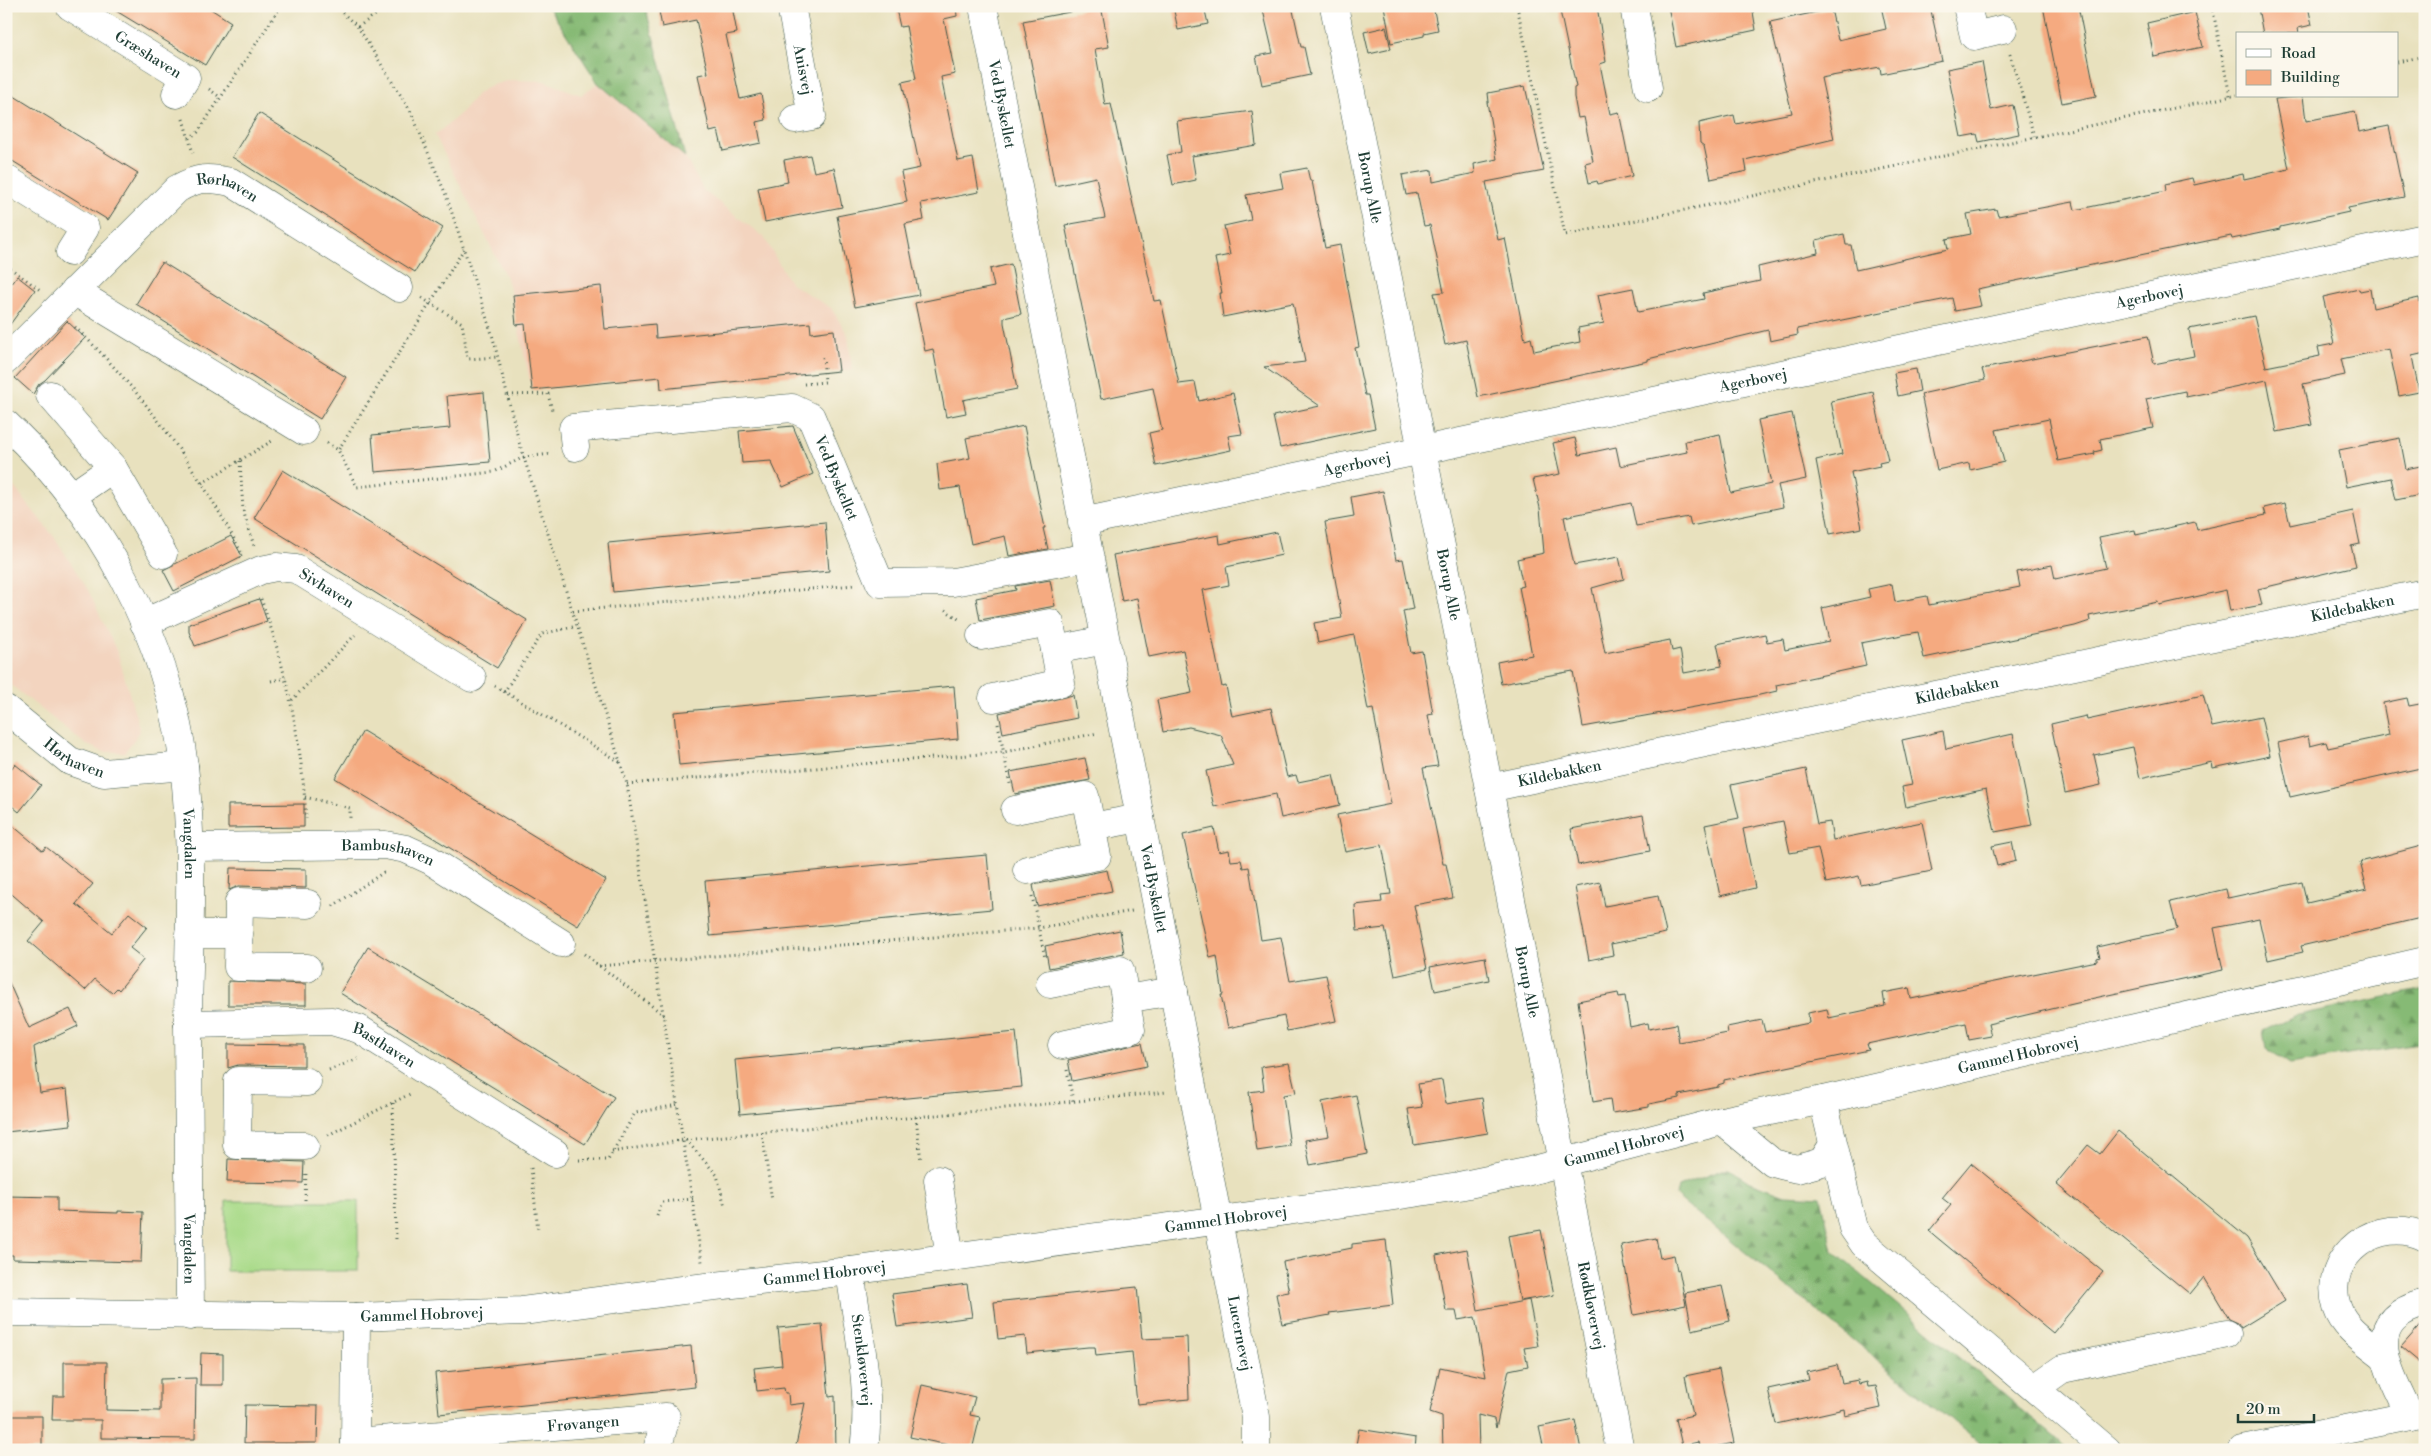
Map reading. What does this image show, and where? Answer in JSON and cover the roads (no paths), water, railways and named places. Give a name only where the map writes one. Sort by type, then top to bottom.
[{"type":"street","name":"Græshaven","points":[[70,6],[186,78],[176,94]]},
{"type":"street","name":"Anisvej","points":[[791,6],[812,116],[795,119]]},
{"type":"street","name":"Ved Byskellet","points":[[983,6],[1218,1220]]},
{"type":"street","name":"Borup Alle","points":[[1334,6],[1564,1163]]},
{"type":"street","points":[[1634,6],[1648,88]]},
{"type":"street","points":[[1967,6],[1974,36],[2003,29]]},
{"type":"street","name":"Rørhaven","points":[[6,360],[177,189],[193,180],[211,178],[231,182],[399,288]]},
{"type":"street","points":[[6,179],[85,228],[70,252]]},
{"type":"street","name":"Agerbovej","points":[[1082,522],[2425,238]]},
{"type":"street","points":[[65,300],[296,426]]},
{"type":"street","points":[[50,395],[112,468],[163,554]]},
{"type":"street","name":"Ved Byskellet","points":[[575,447],[573,428],[792,408],[811,417],[880,583],[952,582],[1089,556]]},
{"type":"street","name":"Vangdalen","points":[[6,424],[31,446],[72,496],[115,562],[144,623],[165,679],[184,766],[190,847],[188,1024],[190,1316]]},
{"type":"street","points":[[72,496],[112,468]]},
{"type":"street","name":"Sivhaven","points":[[144,623],[257,572],[276,567],[296,569],[472,678]]},
{"type":"street","name":"Kildebakken","points":[[1489,788],[2425,593]]},
{"type":"street","points":[[980,636],[1050,623],[1061,683],[993,698]]},
{"type":"street","points":[[1055,650],[1106,640]]},
{"type":"street","name":"Hørhaven","points":[[6,709],[70,761],[104,773],[184,766]]},
{"type":"street","points":[[1015,810],[1085,796],[1097,856],[1028,870]]},
{"type":"street","points":[[1091,827],[1140,818]]},
{"type":"street","name":"Bambushaven","points":[[190,847],[384,845],[413,852],[430,860],[561,943]]},
{"type":"street","points":[[307,968],[238,967],[239,902],[320,905]]},
{"type":"street","points":[[189,934],[239,934]]},
{"type":"street","name":"Gammel Hobrovej","points":[[6,1312],[356,1317],[522,1311],[706,1286],[850,1271],[1459,1186],[1564,1163],[1722,1121],[1823,1100],[2425,961]]},
{"type":"street","points":[[1050,984],[1120,970],[1131,1030],[1062,1045]]},
{"type":"street","points":[[1125,1000],[1174,991]]},
{"type":"street","name":"Basthaven","points":[[188,1024],[332,1021],[359,1028],[545,1147]]},
{"type":"street","points":[[306,1146],[237,1145],[237,1106],[238,1081],[307,1082]]},
{"type":"street","points":[[1823,1100],[1853,1228],[1864,1244],[2107,1450]]},
{"type":"street","points":[[1722,1121],[1773,1163],[1797,1169],[1822,1162],[1833,1145]]},
{"type":"street","name":"Rødkløvervej","points":[[1564,1163],[1620,1450]]},
{"type":"street","points":[[930,1171],[950,1257]]},
{"type":"street","name":"Lucernevej","points":[[1218,1220],[1256,1418],[1256,1450]]},
{"type":"street","points":[[2242,1450],[2417,1414],[2384,1356],[2345,1324],[2337,1306],[2334,1282],[2344,1258],[2362,1239],[2385,1230],[2402,1230],[2425,1237]]},
{"type":"street","name":"Stenkløvervej","points":[[850,1271],[866,1386],[867,1430],[864,1450]]},
{"type":"street","points":[[2384,1356],[2384,1339],[2390,1324],[2407,1308],[2425,1303]]},
{"type":"street","name":"Frøvangen","points":[[356,1317],[355,1446],[474,1441],[666,1417],[657,1450]]},
{"type":"street","points":[[2034,1388],[2062,1369],[2227,1334]]}]
